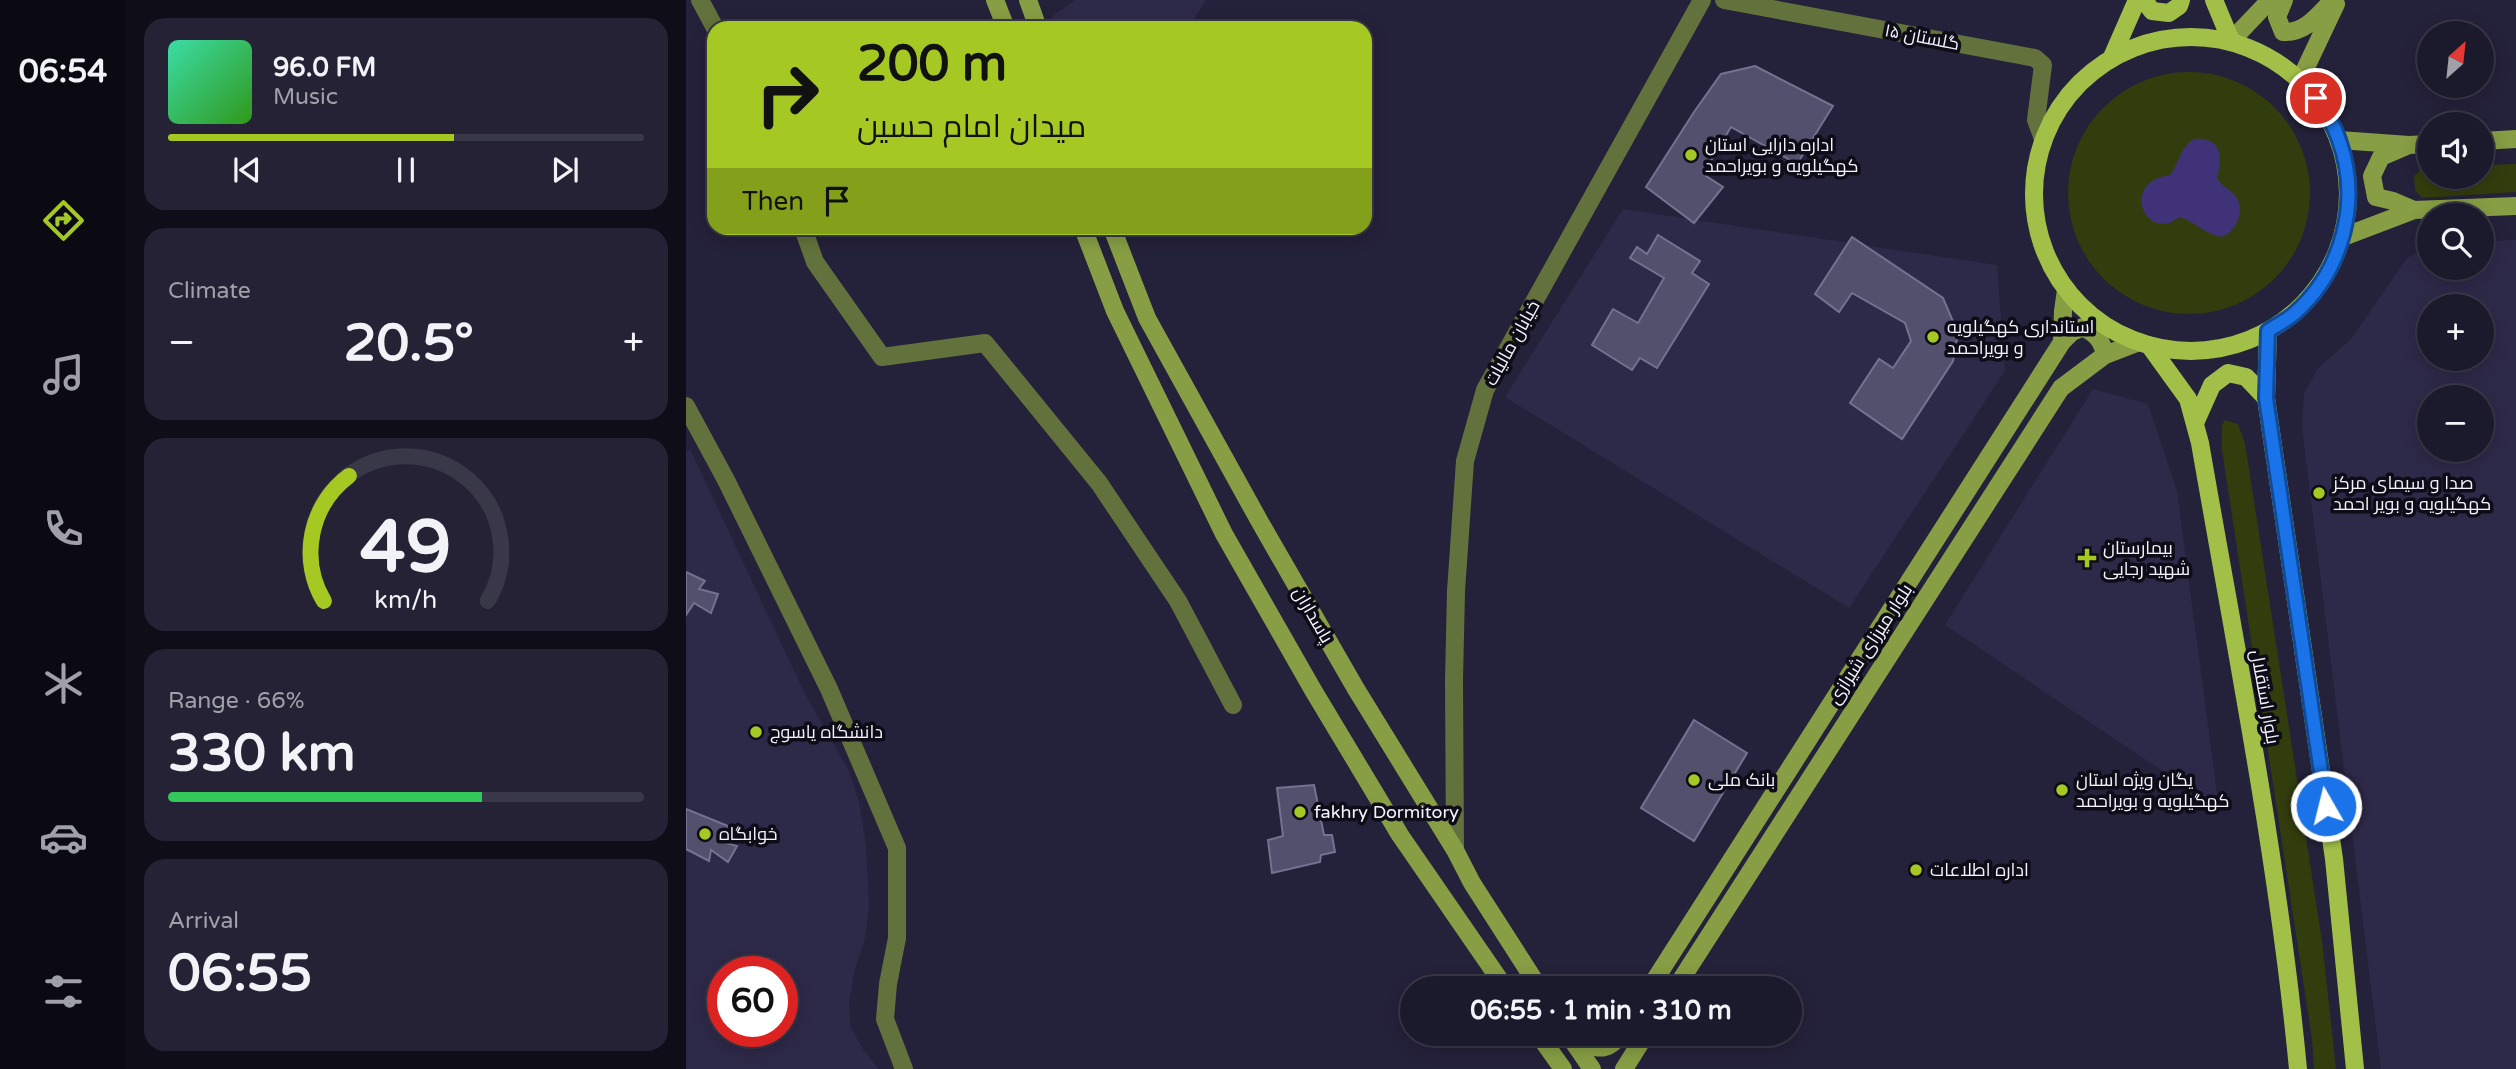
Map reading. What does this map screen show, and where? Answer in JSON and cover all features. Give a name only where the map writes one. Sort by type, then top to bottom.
[{"type":"main road","points":[[995,0],[1003,21]]},
{"type":"main road","points":[[1028,0],[1036,21]]},
{"type":"main road","points":[[2112,57],[2137,0]]},
{"type":"main road","points":[[2144,0],[2152,11],[2169,13],[2179,6],[2181,0]]},
{"type":"main road","points":[[2214,0],[2231,41]]},
{"type":"main road","points":[[2231,41],[2270,0]]},
{"type":"main road","points":[[2284,0],[2277,17],[2283,32],[2294,33],[2304,29],[2335,0]]},
{"type":"main road","points":[[2300,80],[2335,0]]},
{"type":"main road","points":[[2201,36],[2231,41],[2256,50],[2279,63],[2316,98],[2339,140],[2346,164],[2348,213],[2343,237],[2332,266],[2315,292],[2294,314],[2268,331],[2240,344],[2210,350],[2179,351],[2144,344],[2106,327],[2078,304],[2052,268],[2041,243],[2035,217],[2035,164],[2054,114],[2070,92],[2090,72],[2112,57],[2140,44],[2170,37],[2201,36]]},
{"type":"main road","points":[[2494,140],[2516,139]]},
{"type":"main road","points":[[2339,140],[2417,145]]},
{"type":"main road","points":[[2409,145],[2381,157],[2372,176],[2376,197],[2414,210]]},
{"type":"main road","points":[[2343,237],[2414,210],[2516,206]]},
{"type":"main road","name":"پاسداران","points":[[1086,235],[1115,311],[1224,534],[1393,824],[1497,976]]},
{"type":"main road","name":"پاسداران","points":[[1115,235],[1154,331],[1342,665],[1455,850],[1472,883],[1532,976]]},
{"type":"main road","name":"بلوار میرزای شیرازی","points":[[1657,976],[2062,342],[2066,290]]},
{"type":"main road","points":[[2062,342],[2072,332],[2083,327],[2094,332],[2102,343],[2105,355]]},
{"type":"main road","points":[[2268,331],[2266,398],[2333,859],[2355,1069]]},
{"type":"main road","name":"بلوار میرزای شیرازی","points":[[1683,976],[2061,388],[2105,355],[2144,344]]},
{"type":"main road","name":"بلوار استقلال","points":[[2144,344],[2188,399],[2200,443],[2272,860],[2289,976],[2298,1069]]},
{"type":"main road","points":[[2194,423],[2205,396],[2228,373],[2246,377],[2266,398]]},
{"type":"main road","points":[[1441,893],[1456,902],[1465,901],[1471,895],[1472,883]]},
{"type":"main road","points":[[1481,952],[1479,937],[1486,929],[1494,927],[1506,935]]},
{"type":"main road","points":[[1547,1046],[1563,1069]]},
{"type":"main road","points":[[1576,1046],[1592,1069]]},
{"type":"main road","points":[[1587,1046],[1606,1046]]},
{"type":"main road","points":[[1624,1069],[1638,1046]]},
{"type":"street","points":[[700,0],[711,21]]},
{"type":"street","name":"خیابان مالیات","points":[[1455,850],[1456,591],[1465,461],[1485,390],[1702,0]]},
{"type":"street","name":"گلستان ۱۵","points":[[1724,0],[2035,58],[2043,65],[2036,120],[2043,139]]},
{"type":"street","points":[[805,235],[815,262],[882,357],[985,343],[1098,483],[1178,601],[1233,705]]},
{"type":"street","points":[[686,406],[830,689],[897,848],[897,938],[888,984],[885,1019],[904,1069]]},
{"type":"shaded area","points":[[1075,0],[1206,0],[1193,21],[1053,21],[1051,17]]},
{"type":"shaded area","points":[[2194,139],[2210,141],[2215,145],[2220,156],[2217,178],[2233,193],[2239,205],[2236,224],[2222,237],[2179,217],[2167,223],[2157,223],[2148,217],[2143,209],[2145,188],[2154,180],[2170,175],[2182,151]]},
{"type":"shaded area","points":[[1623,209],[1997,265],[2005,371],[1849,608],[1505,397]]},
{"type":"shaded area","points":[[2516,240],[2516,1069],[2381,1069],[2302,427],[2304,394],[2318,368],[2351,339],[2407,258],[2417,253],[2417,280],[2494,280],[2494,241]]},
{"type":"shaded area","name":"بیمارستان شهید رجایی","points":[[2093,389],[2148,404],[2177,491],[2219,809],[1945,625]]},
{"type":"shaded area","name":"دانشگاه یاسوج","points":[[690,449],[805,694],[848,769],[858,797],[866,845],[869,907],[865,938],[854,972],[849,1004],[851,1028],[864,1051],[879,1069],[686,1069],[686,451]]},
{"type":"green space","points":[[2189,72],[2213,75],[2246,87],[2266,100],[2282,116],[2295,136],[2304,158],[2310,193],[2307,217],[2295,250],[2282,270],[2266,286],[2246,299],[2224,308],[2189,314],[2165,311],[2132,299],[2112,286],[2096,270],[2083,250],[2074,228],[2068,193],[2071,169],[2083,136],[2096,116],[2112,100],[2132,87],[2154,78]]},
{"type":"green space","points":[[2516,164],[2516,192],[2422,198],[2415,190],[2414,176],[2417,173],[2417,189],[2494,189],[2494,165]]},
{"type":"green space","points":[[2225,420],[2238,424],[2245,443],[2322,941],[2336,1069],[2314,1069],[2312,1039],[2222,450],[2222,425]]},
{"type":"building","name":"اداره دارایی استان کهگیلویه و بویراحمد","points":[[1755,66],[1833,106],[1797,164],[1731,127],[1703,174],[1723,187],[1694,223],[1646,187],[1721,74]]},
{"type":"building","points":[[1658,235],[1700,261],[1692,273],[1709,284],[1657,368],[1640,358],[1632,370],[1592,345],[1613,309],[1638,323],[1664,278],[1630,258],[1637,247],[1647,254]]},
{"type":"building","name":"استانداری کهگیلویه و بویراحمد","points":[[1852,237],[1943,298],[1958,333],[1953,361],[1902,439],[1850,403],[1879,359],[1893,368],[1911,341],[1905,323],[1852,293],[1839,312],[1815,294]]},
{"type":"building","points":[[686,572],[705,581],[699,589],[718,594],[711,613],[694,603],[686,615]]},
{"type":"building","name":"بانک ملی","points":[[1694,720],[1747,753],[1694,841],[1641,808]]},
{"type":"building","name":"fakhry Dormitory","points":[[1314,785],[1324,835],[1332,835],[1335,852],[1321,855],[1320,862],[1272,873],[1268,840],[1283,836],[1277,788]]},
{"type":"building","name":"خوابگاه","points":[[686,809],[728,826],[720,841],[737,846],[728,862],[711,850],[709,861],[686,849]]},
{"type":"place","name":"اداره دارایی استان کهگیلویه و بویراحمد","points":[[1691,155]]},
{"type":"place","name":"استانداری کهگیلویه و بویراحمد","points":[[1933,337]]},
{"type":"place","name":"صدا و سیمای مرکز کهگیلویه و بویر احمد","points":[[2319,493]]},
{"type":"place","name":"بیمارستان شهید رجایی","points":[[2087,558]]},
{"type":"place","name":"دانشگاه یاسوج","points":[[756,732]]},
{"type":"place","name":"بانک ملی","points":[[1694,780]]},
{"type":"place","name":"یگان ویژه استان کهگیلویه و بویراحمد","points":[[2062,790]]},
{"type":"place","name":"fakhry Dormitory","points":[[1300,812]]},
{"type":"place","name":"خوابگاه","points":[[705,834]]},
{"type":"place","name":"اداره اطلاعات","points":[[1916,870]]},
{"type":"route","points":[[2316,98],[2339,140],[2346,164],[2348,213],[2343,237],[2332,266],[2315,292],[2294,314],[2268,331],[2266,398],[2326,806]]}]
